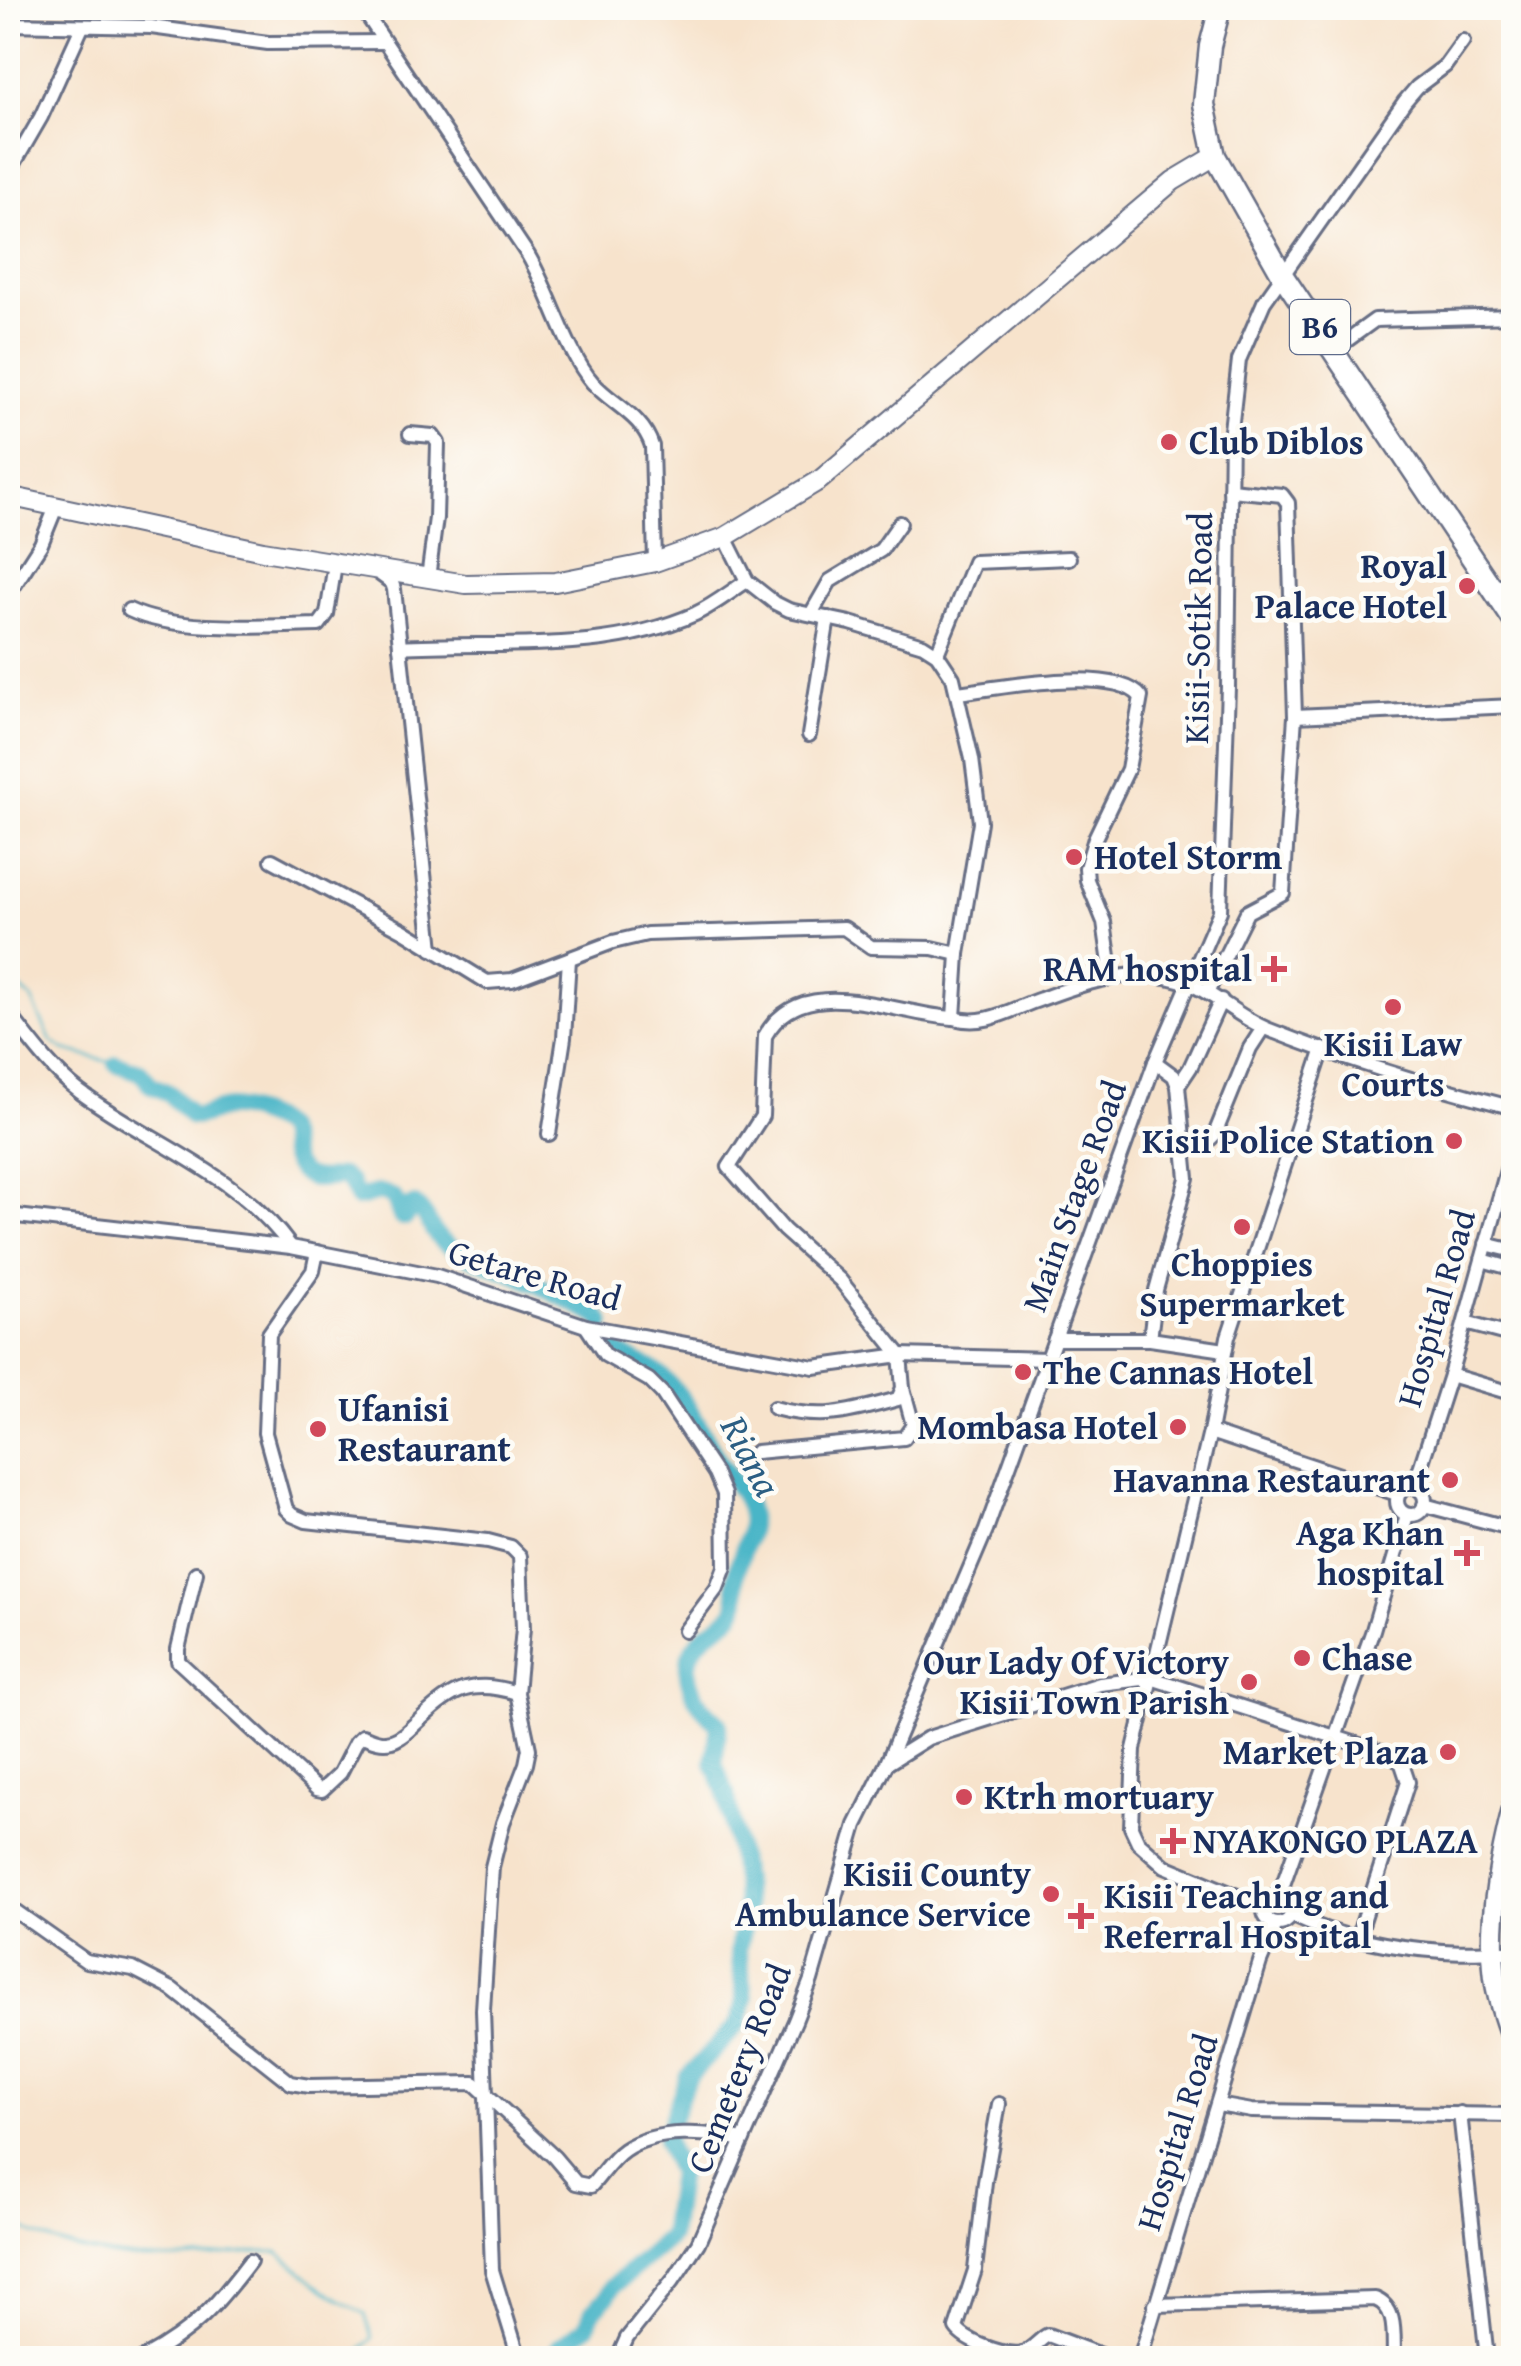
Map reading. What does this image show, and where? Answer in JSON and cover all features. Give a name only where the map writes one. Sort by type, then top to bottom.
[{"type":"highway","name":"B6","points":[[1220,8],[1210,46],[1204,104],[1215,156],[1283,276],[1514,621]]},
{"type":"highway","points":[[1514,1805],[1504,1843],[1504,1952],[1497,1986],[1514,2044]]},
{"type":"main road","points":[[8,496],[335,564],[466,584],[541,583],[655,562],[725,537],[820,480],[1173,181],[1215,156]]},
{"type":"street","points":[[362,8],[528,255],[589,378],[646,429],[652,446],[655,562]]},
{"type":"street","points":[[8,24],[151,27],[268,43],[384,42]]},
{"type":"street","points":[[8,174],[40,117],[82,26]]},
{"type":"street","name":"Kisii-Sotik Road","points":[[1189,986],[1220,911],[1228,687],[1230,430],[1239,360],[1253,322],[1283,276],[1417,86],[1445,66],[1463,40]]},
{"type":"street","points":[[1335,349],[1375,320],[1514,316]]},
{"type":"street","points":[[410,434],[433,436],[438,443],[436,518],[428,578]]},
{"type":"street","points":[[1208,991],[1247,912],[1283,892],[1295,716],[1288,503],[1282,495],[1230,490]]},
{"type":"street","points":[[8,595],[41,544],[56,507]]},
{"type":"street","points":[[812,614],[830,581],[880,550],[900,523]]},
{"type":"street","points":[[725,537],[747,581],[774,603],[923,645],[946,666],[958,693],[980,822],[958,954],[954,1018]]},
{"type":"street","points":[[937,654],[974,562],[1069,558]]},
{"type":"street","points":[[129,610],[146,618],[196,624],[319,625],[327,614],[335,564]]},
{"type":"street","points":[[375,571],[392,583],[432,949]]},
{"type":"street","points":[[400,647],[553,644],[638,632],[698,613],[747,581]]},
{"type":"street","points":[[1492,588],[1514,581]]},
{"type":"street","points":[[808,735],[828,618]]},
{"type":"street","points":[[958,693],[1084,680],[1127,687],[1141,696],[1128,769],[1095,838],[1086,868],[1104,922],[1112,977]]},
{"type":"street","points":[[1295,716],[1514,706]]},
{"type":"street","points":[[272,860],[476,977],[500,983],[613,942],[647,934],[844,928],[871,947],[932,948],[958,954]]},
{"type":"street","points":[[549,1134],[564,1038],[569,959]]},
{"type":"street","points":[[756,1452],[904,1438],[912,1425],[900,1355],[840,1280],[784,1230],[732,1170],[730,1163],[762,1116],[764,1036],[790,1008],[824,998],[967,1022],[987,1020],[1041,998],[1112,977],[1165,976],[1208,991],[1263,1028],[1438,1088],[1514,1108]]},
{"type":"street","name":"Main Stage Road","points":[[888,1763],[986,1530],[1092,1229],[1155,1062],[1189,986]]},
{"type":"street","points":[[1178,1086],[1221,1000]]},
{"type":"street","points":[[8,1012],[64,1079],[231,1187],[274,1224],[291,1247]]},
{"type":"street","points":[[1185,1144],[1205,1144],[1215,1134],[1250,1048],[1263,1028]]},
{"type":"street","points":[[1264,1906],[1165,1866],[1138,1842],[1132,1827],[1134,1748],[1210,1432],[1225,1350],[1323,1049]]},
{"type":"street","points":[[1150,1339],[1156,1290],[1187,1178],[1178,1086],[1174,1076],[1155,1062]]},
{"type":"street","name":"Hospital Road","points":[[1414,1487],[1450,1375],[1514,1145]]},
{"type":"street","name":"Getare Road","points":[[8,1215],[152,1228],[291,1247],[438,1276],[586,1326],[814,1366],[900,1355],[1046,1359]]},
{"type":"street","points":[[1486,1244],[1514,1251]]},
{"type":"street","points":[[317,1252],[313,1272],[269,1334],[266,1434],[286,1509],[306,1521],[488,1541],[516,1550],[520,1556],[523,1628],[517,1693],[529,1749],[492,1867],[482,2010],[492,2270],[519,2358]]},
{"type":"street","points":[[1482,1260],[1514,1269]]},
{"type":"street","points":[[1465,1323],[1514,1336]]},
{"type":"street","points":[[586,1326],[605,1355],[649,1380],[662,1393],[715,1473],[724,1494],[725,1567],[717,1588],[685,1632]]},
{"type":"street","points":[[1055,1340],[1150,1339],[1225,1350]]},
{"type":"street","points":[[1450,1375],[1514,1394]]},
{"type":"street","points":[[774,1408],[823,1416],[898,1399],[904,1388]]},
{"type":"street","points":[[1210,1432],[1398,1494]]},
{"type":"street","points":[[1414,1487],[1424,1495],[1420,1513],[1407,1515],[1397,1507],[1398,1494],[1404,1488],[1414,1487]]},
{"type":"street","points":[[1424,1505],[1514,1529]]},
{"type":"street","points":[[1279,1896],[1337,1737],[1407,1515]]},
{"type":"street","points":[[196,1573],[178,1661],[317,1789],[331,1784],[362,1736],[384,1743],[397,1739],[452,1692],[488,1686],[517,1693]]},
{"type":"street","points":[[888,1763],[928,1738],[1100,1684],[1151,1678],[1394,1756],[1402,1764],[1408,1782],[1358,1937]]},
{"type":"street","name":"Cemetery Road","points":[[618,2358],[627,2338],[674,2280],[698,2242],[811,1980],[856,1825],[888,1763]]},
{"type":"street","points":[[1279,1896],[1290,1902],[1291,1915],[1276,1924],[1265,1915],[1264,1906],[1269,1899],[1279,1896]]},
{"type":"street","points":[[8,1906],[86,1961],[133,1968],[172,1989],[292,2083],[309,2086],[468,2082],[483,2089],[584,2186],[592,2186],[608,2165],[635,2144],[692,2134],[718,2134],[743,2140]]},
{"type":"street","points":[[1291,1915],[1358,1937],[1433,1950],[1504,1952]]},
{"type":"street","name":"Hospital Road","points":[[1140,2358],[1260,1962],[1276,1924]]},
{"type":"street","points":[[998,2104],[976,2270],[956,2328],[960,2335],[1003,2351],[1027,2351],[1048,2336],[1108,2358]]},
{"type":"street","points":[[1218,2106],[1252,2112],[1514,2114]]},
{"type":"street","points":[[1460,2113],[1487,2358]]},
{"type":"street","points":[[144,2358],[192,2328],[220,2304],[250,2261]]},
{"type":"street","points":[[1155,2305],[1375,2299],[1391,2310],[1394,2358]]},
{"type":"waterway","name":"Riana","points":[[8,957],[14,983],[31,998],[51,1041],[64,1050],[117,1064]]},
{"type":"waterway","name":"Riana","points":[[117,1064],[140,1072],[151,1085],[169,1093],[192,1117],[230,1108],[271,1119],[284,1129],[295,1164],[305,1175],[318,1179],[342,1176],[357,1198],[378,1193],[394,1198],[401,1217],[406,1217],[407,1207],[415,1205],[438,1237],[451,1247],[541,1286],[599,1317],[603,1323]]},
{"type":"waterway","name":"Riana","points":[[553,2358],[560,2346],[587,2327],[592,2312],[612,2287],[670,2237],[679,2173],[665,2140],[687,2078],[738,2024],[745,1999],[738,1950],[746,1911],[743,1879],[726,1793],[714,1763],[719,1724],[696,1697],[688,1663],[699,1641],[736,1607],[736,1574],[750,1530],[750,1515],[741,1491],[669,1383],[614,1349]]},
{"type":"waterway","points":[[8,2220],[68,2246],[135,2258],[278,2252],[325,2291],[365,2314],[372,2338],[359,2358]]},
{"type":"place","name":"Club Diblos","points":[[1169,442]]},
{"type":"place","name":"Royal Palace Hotel","points":[[1467,586]]},
{"type":"place","name":"Hotel Storm","points":[[1074,857]]},
{"type":"place","name":"RAM hospital","points":[[1274,969]]},
{"type":"place","name":"Kisii Law Courts","points":[[1393,1007]]},
{"type":"place","name":"Kisii Police Station","points":[[1454,1141]]},
{"type":"place","name":"Choppies Supermarket","points":[[1242,1227]]},
{"type":"place","name":"The Cannas Hotel","points":[[1023,1372]]},
{"type":"place","name":"Mombasa Hotel","points":[[1178,1427]]},
{"type":"place","name":"Ufanisi Restaurant","points":[[318,1429]]},
{"type":"place","name":"Havanna Restaurant","points":[[1450,1480]]},
{"type":"place","name":"Aga Khan hospital","points":[[1467,1553]]},
{"type":"place","name":"Chase","points":[[1302,1658]]},
{"type":"place","name":"Our Lady Of Victory Kisii Town Parish","points":[[1249,1682]]},
{"type":"place","name":"Market Plaza","points":[[1448,1752]]},
{"type":"place","name":"Ktrh mortuary","points":[[964,1797]]},
{"type":"place","name":"NYAKONGO PLAZA","points":[[1173,1841]]},
{"type":"place","name":"Kisii County Ambulance Service","points":[[1051,1894]]},
{"type":"place","name":"Kisii Teaching and Referral Hospital","points":[[1081,1916]]}]
